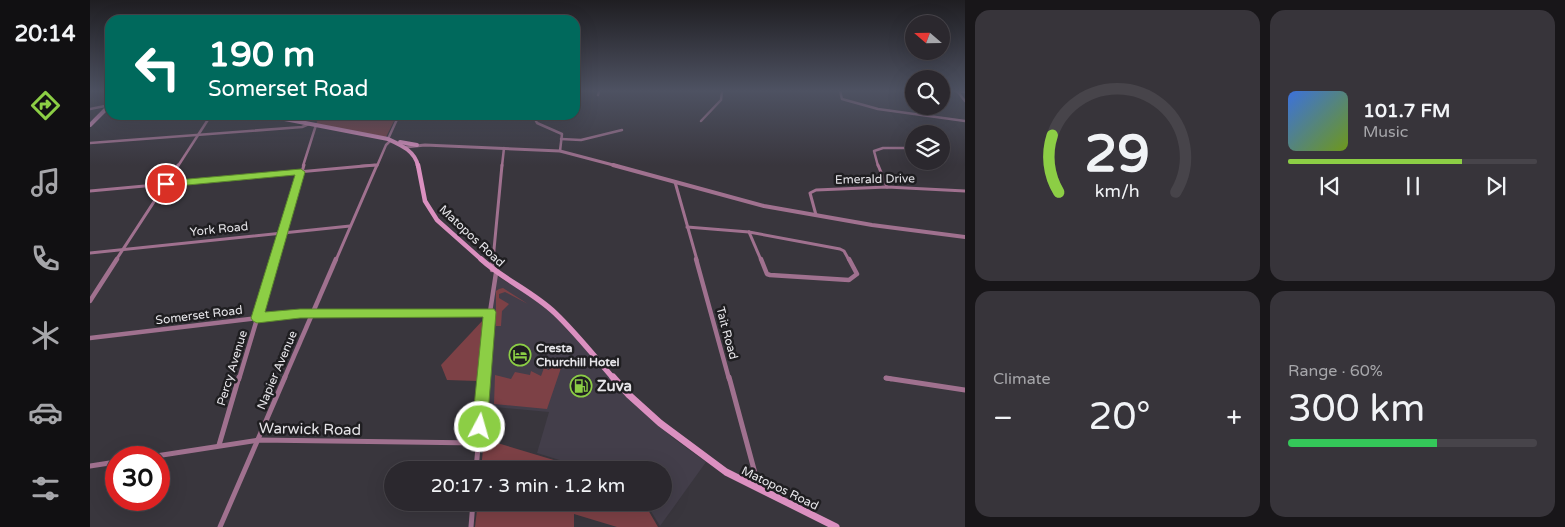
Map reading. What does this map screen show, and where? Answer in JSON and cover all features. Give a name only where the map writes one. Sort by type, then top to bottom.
[{"type":"main road","points":[[90,125],[99,116]]},
{"type":"main road","points":[[289,120],[417,145]]},
{"type":"main road","points":[[392,140],[406,147]]},
{"type":"main road","name":"Matopos Road","points":[[406,147],[416,160],[429,209],[447,230],[494,272],[530,294],[555,313],[630,394],[676,436],[726,472],[836,527]]},
{"type":"street","points":[[701,120],[705,116]]},
{"type":"street","points":[[931,116],[965,120]]},
{"type":"street","points":[[90,301],[208,120]]},
{"type":"street","name":"Napier Avenue","points":[[220,527],[377,165],[386,145],[392,140],[398,120]]},
{"type":"street","points":[[537,120],[537,122],[560,132],[560,151]]},
{"type":"street","points":[[90,144],[309,124]]},
{"type":"street","name":"Percy Avenue","points":[[219,445],[316,125]]},
{"type":"street","points":[[561,139],[581,140],[622,130]]},
{"type":"street","points":[[406,147],[417,145],[560,151],[749,202],[816,215],[965,237]]},
{"type":"street","points":[[477,461],[504,148]]},
{"type":"street","points":[[887,186],[874,156],[874,151],[880,148],[905,150]]},
{"type":"street","points":[[90,190],[377,165]]},
{"type":"street","name":"Tait Road","points":[[675,182],[759,490]]},
{"type":"street","name":"Emerald Drive","points":[[816,215],[810,193],[812,191],[887,186],[965,191]]},
{"type":"street","name":"York Road","points":[[90,253],[350,226]]},
{"type":"street","points":[[687,227],[749,232],[840,249],[844,251],[857,274],[849,280],[770,276],[766,274],[749,232]]},
{"type":"street","name":"Somerset Road","points":[[90,338],[257,318],[312,314],[490,312]]},
{"type":"street","points":[[886,378],[965,390]]},
{"type":"street","name":"Warwick Road","points":[[170,453],[259,440],[478,443]]},
{"type":"street","points":[[90,466],[105,464]]},
{"type":"street","points":[[471,527],[472,511]]},
{"type":"shaded area","points":[[318,120],[394,120],[386,137],[316,124]]},
{"type":"shaded area","points":[[497,276],[530,296],[552,313],[629,397],[673,438],[706,462],[672,509],[672,461],[563,461],[537,453],[549,412],[484,406]]},
{"type":"shaded area","points":[[503,288],[528,304],[505,292],[499,294],[499,298],[509,304],[502,311],[501,326],[496,326],[496,291]]},
{"type":"shaded area","points":[[484,319],[478,381],[447,380],[441,365]]},
{"type":"shaded area","points":[[553,362],[562,365],[547,409],[494,404],[495,375],[511,379],[515,372],[530,375],[531,371],[541,376],[544,368],[549,370]]},
{"type":"shaded area","points":[[484,439],[557,461],[482,461]]},
{"type":"shaded area","points":[[477,511],[649,511],[658,527],[617,527],[574,514],[574,527],[475,527]]},
{"type":"shaded area","points":[[651,511],[671,511],[660,526]]},
{"type":"place","name":"Cresta Churchill Hotel","points":[[520,355]]},
{"type":"place","name":"Zuva","points":[[581,386]]},
{"type":"route","points":[[166,184],[301,172],[257,318],[300,313],[490,312],[480,427]]}]
